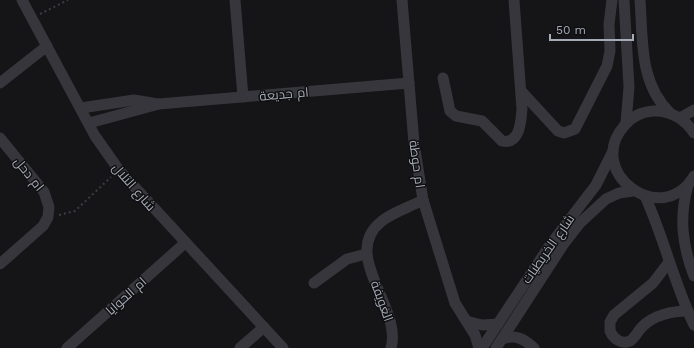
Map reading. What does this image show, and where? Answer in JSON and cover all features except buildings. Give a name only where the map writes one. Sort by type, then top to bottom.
[{"type":"street","name":"شارع التلال","points":[[22,0],[89,123],[119,170],[283,348]]},
{"type":"street","points":[[235,0],[243,97]]},
{"type":"street","name":"ام حوطة","points":[[402,0],[414,143],[423,200],[455,303],[475,335],[481,348]]},
{"type":"street","points":[[443,78],[447,104],[450,111],[456,116],[482,121],[499,139],[506,142],[513,140],[519,128],[522,116],[514,0]]},
{"type":"street","points":[[521,91],[532,101],[553,128],[564,133],[570,132],[578,124],[605,74],[611,43],[609,24],[612,0]]},
{"type":"street","points":[[624,0],[628,87],[626,123]]},
{"type":"street","points":[[640,0],[646,74],[655,95],[670,113]]},
{"type":"street","points":[[611,43],[626,42]]},
{"type":"street","points":[[0,83],[47,46]]},
{"type":"street","name":"ام جديعة","points":[[89,123],[159,104],[409,83]]},
{"type":"street","name":"ام جديعة","points":[[81,108],[134,100],[159,104]]},
{"type":"street","points":[[680,118],[694,110]]},
{"type":"street","points":[[626,123],[643,113],[656,111],[670,113],[680,118],[694,133]]},
{"type":"street","name":"شارع الخريطيات","points":[[481,348],[550,245],[596,185],[613,150],[617,136],[626,123]]},
{"type":"street","name":"ام دحل","points":[[0,138],[44,192],[48,202],[49,212]]},
{"type":"street","points":[[613,150],[613,158],[618,174],[633,191],[645,196],[665,197],[677,192],[691,180]]},
{"type":"street","points":[[691,180],[682,213],[682,228],[688,260],[694,276]]},
{"type":"street","name":"شارع الخريطيات","points":[[499,344],[563,244],[580,223],[606,199],[619,193],[633,191]]},
{"type":"street","points":[[645,196],[694,325]]},
{"type":"street","points":[[314,283],[347,259],[366,254],[369,238],[376,226],[387,217],[423,200]]},
{"type":"street","points":[[0,264],[40,230],[46,222],[49,212]]},
{"type":"street","name":"ام الحوايا","points":[[67,348],[185,243]]},
{"type":"street","points":[[688,260],[694,249]]},
{"type":"street","name":"الغويفة","points":[[366,254],[370,270],[390,322],[392,337],[390,348]]},
{"type":"street","points":[[669,262],[662,274],[650,286],[614,315],[610,322],[610,331],[618,340],[626,342],[630,341],[642,326],[652,319],[670,313],[688,311]]},
{"type":"street","points":[[518,314],[524,339]]},
{"type":"street","points":[[466,321],[482,325],[498,324]]},
{"type":"street","points":[[240,348],[264,327]]},
{"type":"street","points":[[499,344],[513,337],[524,339],[534,348]]},
{"type":"path","points":[[32,18],[68,0]]},
{"type":"path","points":[[49,212],[64,215],[75,211],[119,170]]}]
